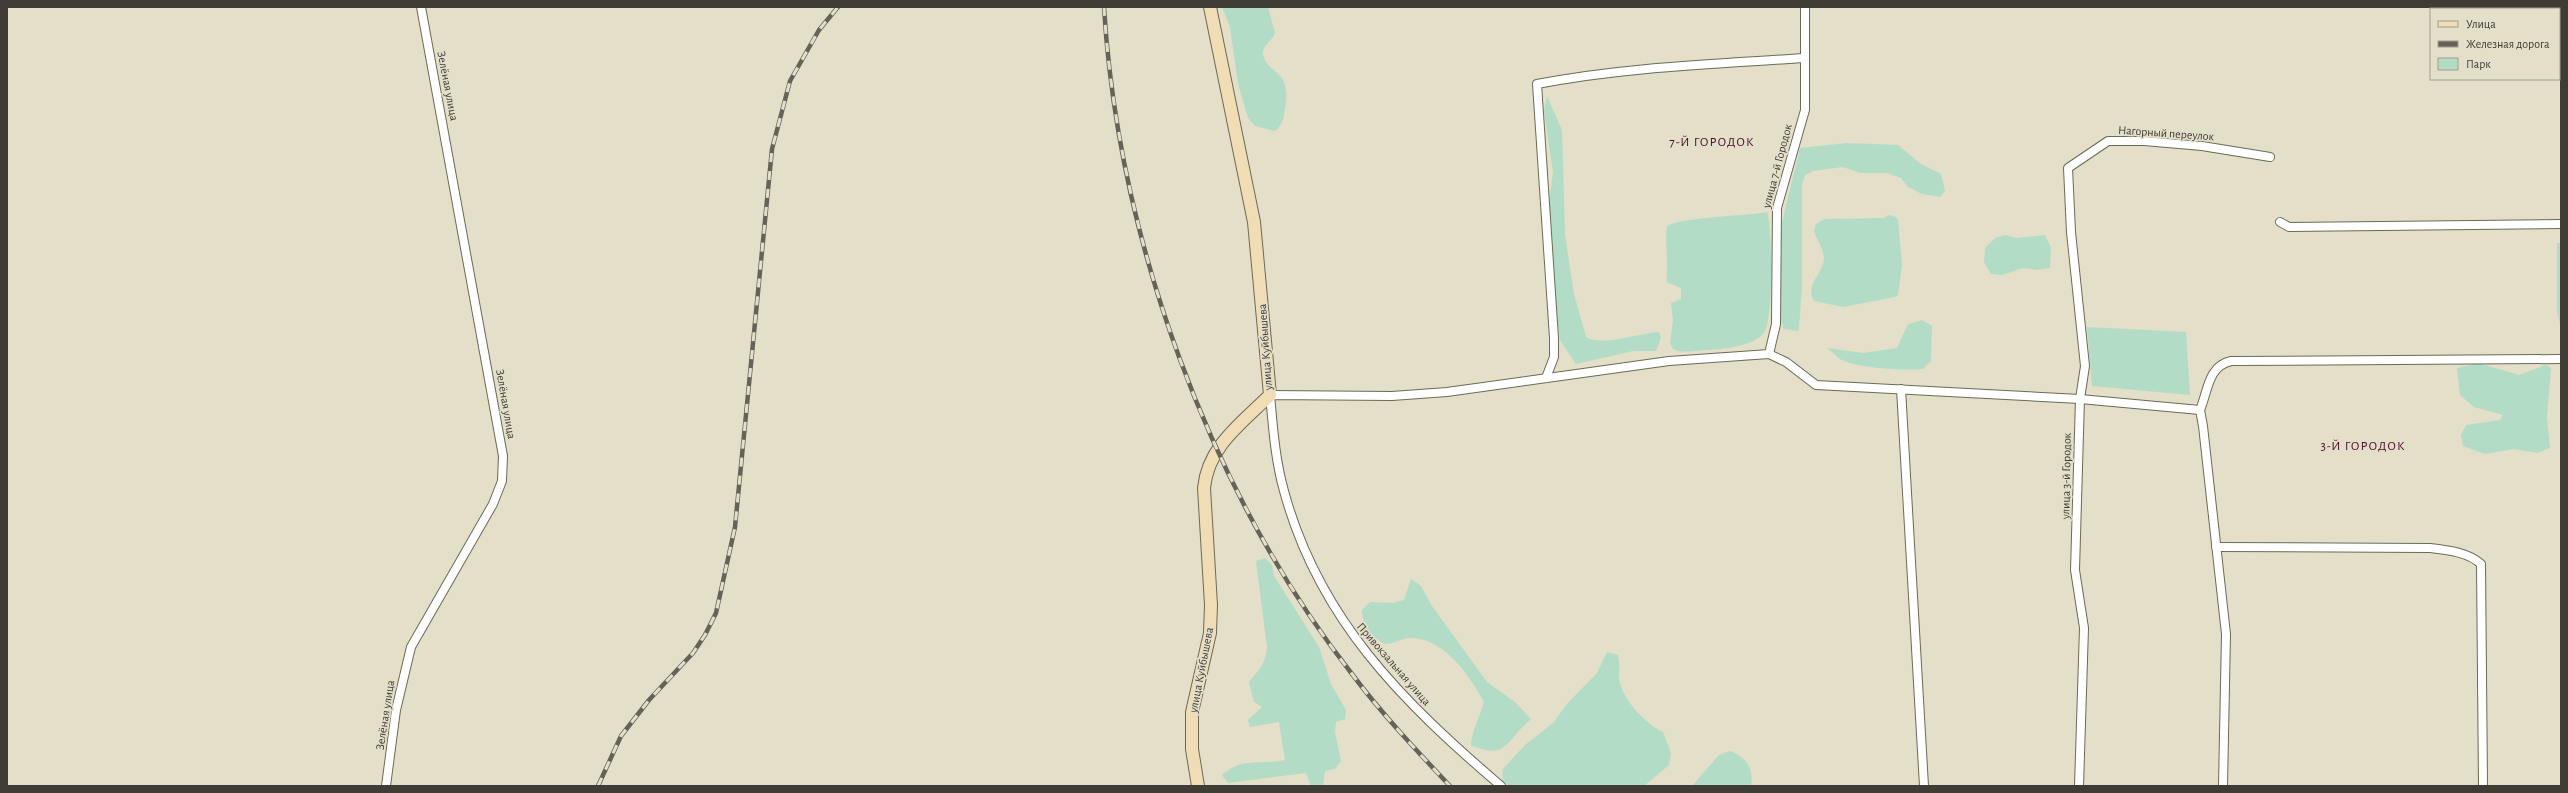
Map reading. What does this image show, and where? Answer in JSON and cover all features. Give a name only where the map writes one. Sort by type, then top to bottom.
[{"type":"street","name":"Зелёная улица","points":[[386,786],[396,710],[411,647],[493,504],[502,481],[503,456],[421,7]]},
{"type":"street","name":"улица Куйбышева","points":[[1198,786],[1192,749],[1192,712],[1210,633],[1211,605],[1204,488],[1206,474],[1217,448],[1270,395],[1254,222],[1210,7]]},
{"type":"street","name":"улица 7-й Городок","points":[[1769,354],[1776,324],[1777,208],[1804,110],[1805,7]]},
{"type":"street","points":[[1546,378],[1554,357],[1554,338],[1536,84],[1581,76],[1651,68],[1805,58]]},
{"type":"street","name":"Нагорный переулок","points":[[2068,168],[2108,141],[2144,141],[2202,146],[2270,157]]},
{"type":"street","name":"улица 3-й Городок","points":[[2068,168],[2072,232],[2085,366],[2080,398],[2075,570],[2084,628],[2079,786]]},
{"type":"street","points":[[2280,222],[2289,226],[2561,224]]},
{"type":"street","points":[[1270,395],[1392,396],[1439,393],[1669,361],[1769,354],[1792,366],[1816,385],[2080,398],[2200,410]]},
{"type":"street","points":[[2223,786],[2226,634],[2200,410],[2207,394],[2210,378],[2216,368],[2231,361],[2561,359]]},
{"type":"street","points":[[1901,389],[1924,786]]},
{"type":"street","name":"Привокзальная улица","points":[[1270,395],[1275,447],[1283,490],[1297,534],[1326,594],[1354,639],[1389,680],[1438,732],[1501,786]]},
{"type":"street","points":[[2216,547],[2430,548],[2448,550],[2476,559],[2481,564],[2483,786]]},
{"type":"green space","points":[[1222,7],[1268,7],[1275,33],[1264,48],[1263,54],[1265,61],[1282,78],[1285,85],[1286,94],[1283,118],[1281,124],[1275,131],[1255,126],[1248,118],[1238,84],[1230,27]]},
{"type":"green space","points":[[1547,96],[1562,130],[1565,235],[1574,294],[1586,337],[1601,341],[1659,332],[1661,338],[1656,351],[1633,351],[1576,364],[1560,340],[1554,293],[1549,203],[1553,172],[1544,111]]},
{"type":"green space","points":[[1847,143],[1898,145],[1921,164],[1941,174],[1945,191],[1940,197],[1922,194],[1908,187],[1901,178],[1887,173],[1860,173],[1843,167],[1813,171],[1805,175],[1802,185],[1802,287],[1799,328],[1798,331],[1784,329],[1780,316],[1779,235],[1800,148]]},
{"type":"green space","points":[[1767,212],[1770,235],[1771,274],[1769,312],[1767,326],[1764,333],[1753,341],[1731,348],[1686,352],[1673,349],[1670,343],[1673,320],[1671,303],[1681,299],[1681,288],[1667,282],[1667,227],[1684,221]]},
{"type":"green space","points":[[1889,215],[1896,217],[1898,220],[1902,265],[1898,295],[1895,297],[1843,307],[1814,301],[1811,290],[1821,269],[1824,258],[1814,231],[1816,224],[1825,219],[1883,218]]},
{"type":"green space","points":[[2006,235],[2016,238],[2045,235],[2051,248],[2050,268],[2037,270],[2023,268],[2002,275],[1991,274],[1984,262],[1985,248],[1995,238]]},
{"type":"green space","points":[[2557,243],[2561,243],[2561,329],[2557,311]]},
{"type":"green space","points":[[1922,320],[1932,326],[1931,361],[1923,369],[1905,370],[1861,365],[1840,359],[1827,348],[1863,353],[1897,348],[1908,324]]},
{"type":"green space","points":[[2087,327],[2186,332],[2190,395],[2092,386]]},
{"type":"green space","points":[[2479,363],[2519,375],[2546,365],[2551,368],[2547,417],[2550,448],[2537,453],[2514,449],[2485,454],[2463,446],[2461,435],[2466,425],[2500,420],[2503,415],[2474,407],[2460,395],[2457,368]]},
{"type":"green space","points":[[1265,558],[1272,565],[1274,576],[1319,647],[1331,684],[1346,710],[1345,719],[1336,722],[1335,732],[1341,761],[1335,769],[1325,771],[1323,786],[1311,786],[1306,773],[1228,783],[1222,775],[1229,769],[1244,764],[1285,760],[1279,722],[1250,727],[1248,720],[1262,707],[1254,702],[1249,682],[1261,666],[1265,658],[1267,647],[1256,561]]},
{"type":"green space","points":[[1411,579],[1421,586],[1432,606],[1487,682],[1515,702],[1531,719],[1505,746],[1492,751],[1471,745],[1473,734],[1484,702],[1471,680],[1444,651],[1422,639],[1406,638],[1385,644],[1368,630],[1362,616],[1362,610],[1370,602],[1393,603],[1404,600]]},
{"type":"green space","points":[[1607,652],[1618,655],[1620,685],[1629,701],[1641,716],[1663,732],[1671,753],[1669,765],[1644,786],[1510,786],[1502,781],[1503,769],[1525,745],[1553,723],[1566,705],[1597,673]]},
{"type":"green space","points":[[1730,751],[1736,753],[1748,764],[1752,780],[1751,786],[1692,786],[1719,755]]},
{"type":"railway","points":[[598,786],[621,736],[649,700],[693,653],[705,635],[716,613],[735,527],[772,149],[790,81],[819,30],[838,7]]},
{"type":"railway","points":[[1104,7],[1113,94],[1129,183],[1151,271],[1180,358],[1214,443],[1255,525],[1301,602],[1352,674],[1387,718],[1450,786]]},
{"type":"district","name":"7-Й ГОРОДОК","points":[[1712,141]]},
{"type":"district","name":"3-Й ГОРОДОК","points":[[2363,445]]}]
